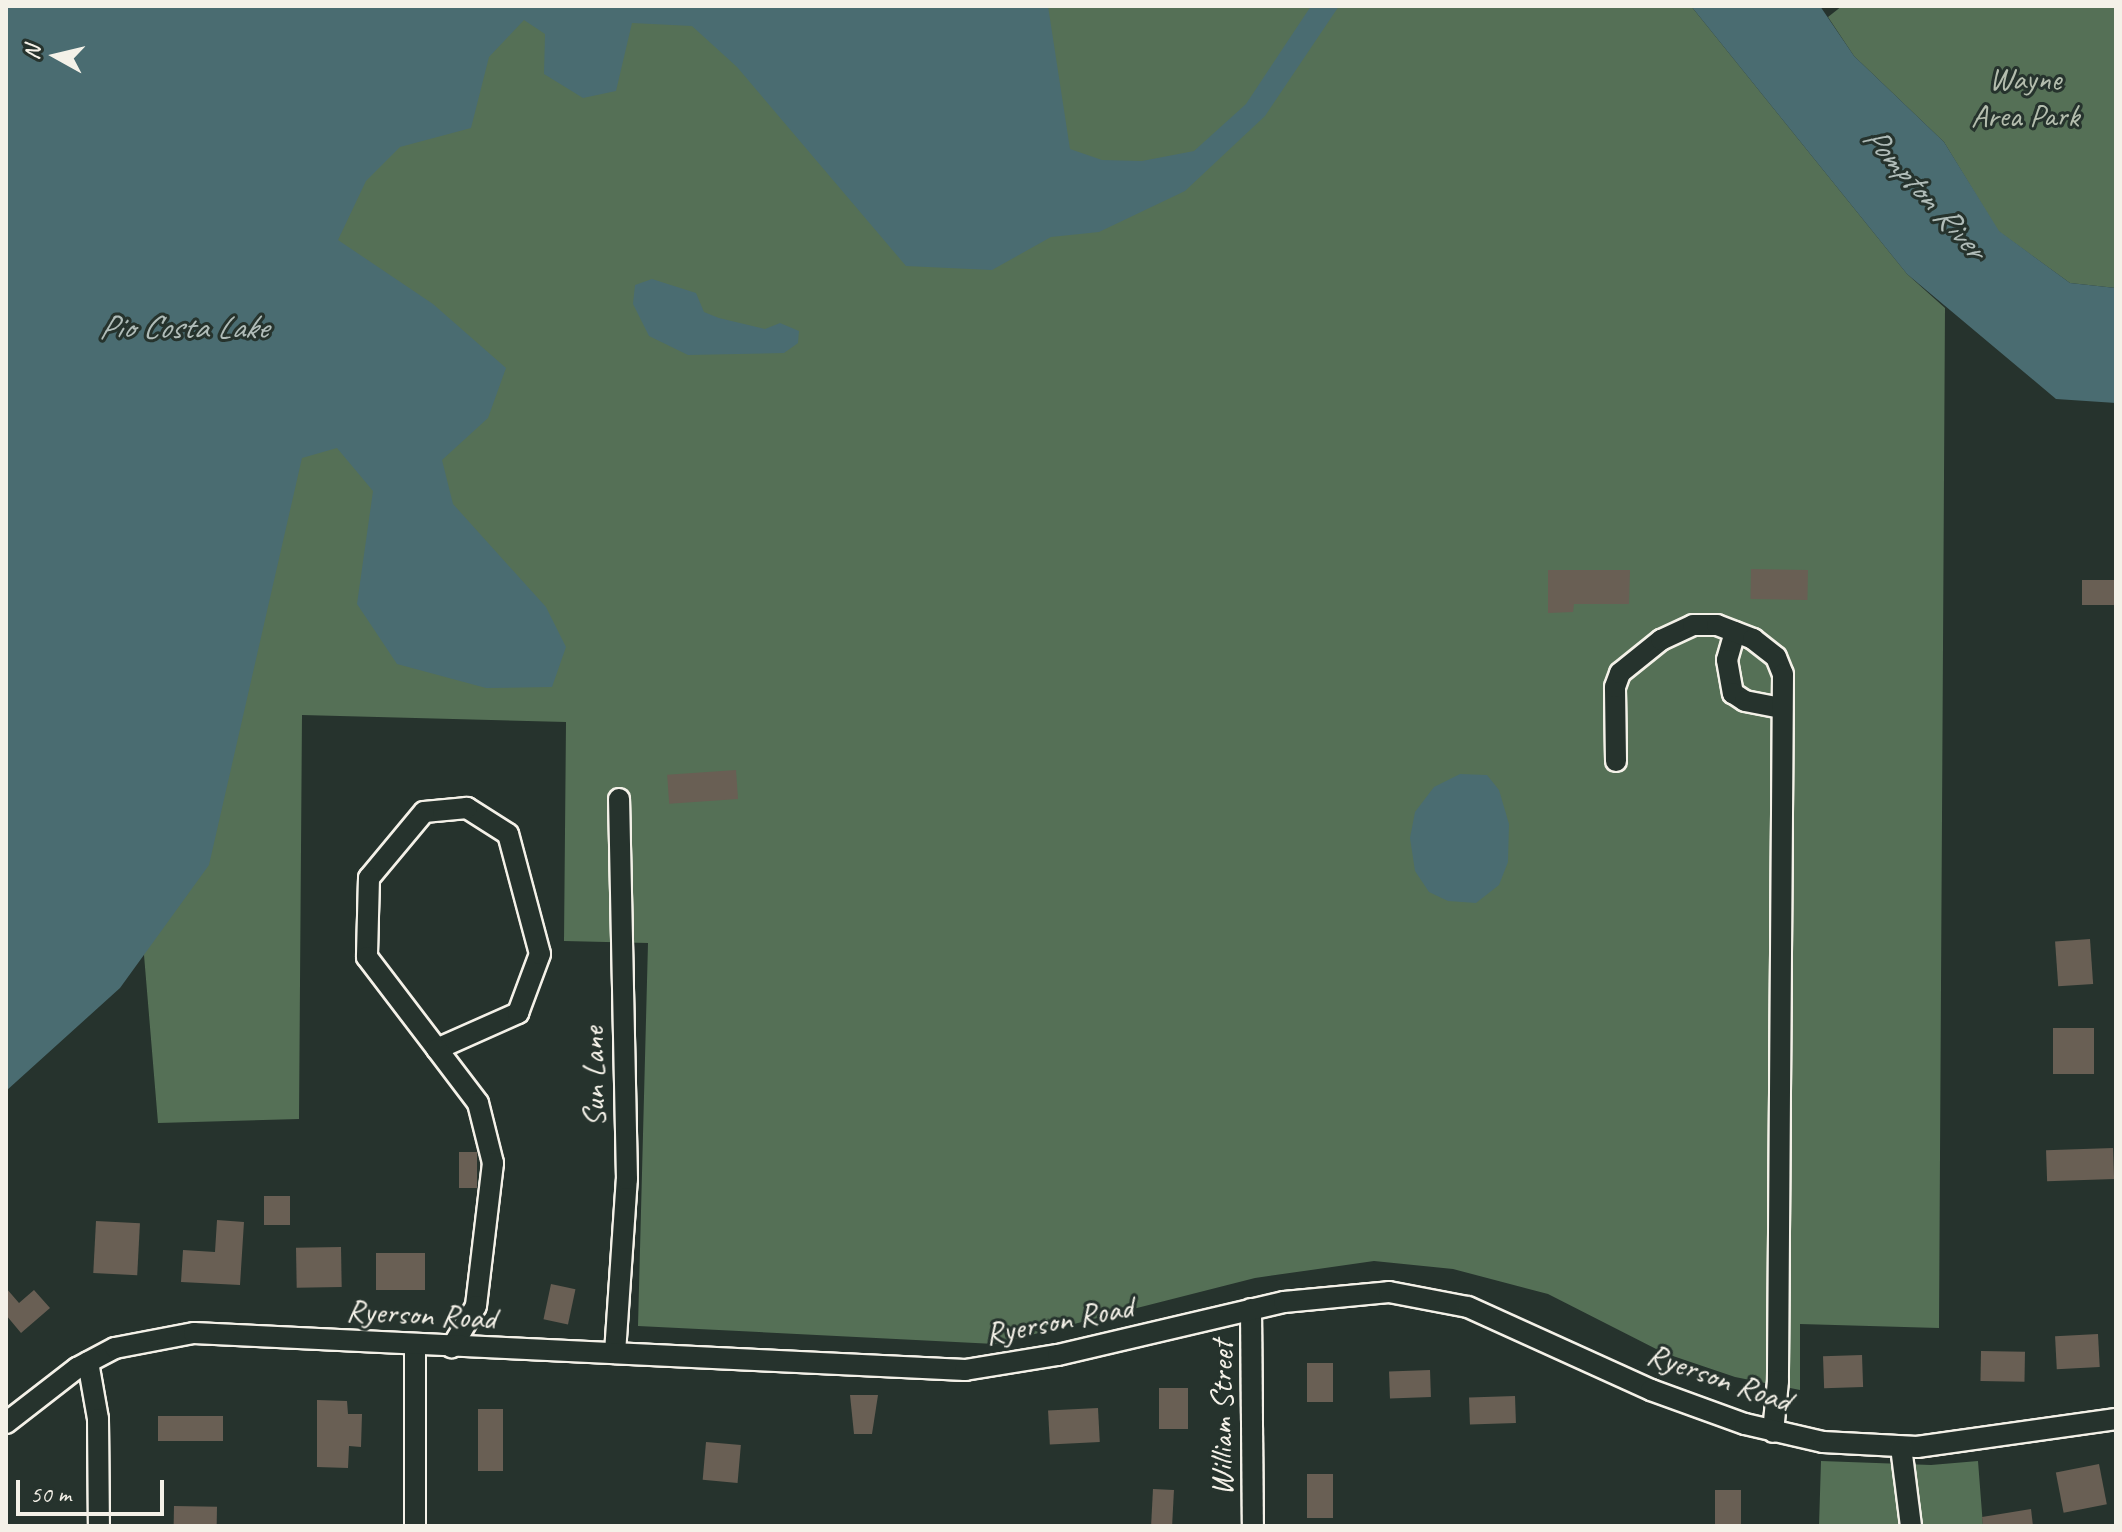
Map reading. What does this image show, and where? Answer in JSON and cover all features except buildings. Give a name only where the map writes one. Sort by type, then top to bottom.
[{"type":"street","points":[[1616,761],[1615,687],[1620,673],[1661,640],[1693,625],[1717,625],[1735,632],[1776,657],[1783,674],[1778,1365],[1773,1432]]},
{"type":"street","points":[[1735,632],[1727,660],[1733,693],[1745,701],[1782,708]]},
{"type":"street","name":"Sun Lane","points":[[615,1353],[627,1179],[619,799]]},
{"type":"street","points":[[437,1049],[518,1013],[540,954],[508,834],[467,808],[424,812],[369,878],[367,957],[478,1103],[493,1163],[479,1294],[452,1347]]},
{"type":"street","name":"Ryerson Road","points":[[6,1423],[88,1362],[128,1344],[194,1333],[965,1370],[1251,1309],[1348,1293],[1429,1297],[1494,1315],[1651,1390],[1773,1432],[1901,1447],[2116,1419]]},
{"type":"street","name":"William Street","points":[[1251,1309],[1253,1526]]},
{"type":"street","points":[[415,1346],[415,1526]]},
{"type":"street","points":[[88,1362],[98,1419],[99,1526]]},
{"type":"street","points":[[1901,1447],[1911,1526]]},
{"type":"green space","points":[[431,6],[1691,6],[1907,274],[1945,308],[1939,1328],[1800,1324],[1800,1390],[1735,1377],[1664,1353],[1548,1294],[1453,1269],[1374,1261],[1255,1278],[995,1344],[638,1326],[648,943],[564,941],[566,722],[302,715],[299,1119],[158,1123],[144,955],[224,273]]},
{"type":"green space","name":"Wayne Area Park","points":[[1842,6],[2116,6],[2116,288],[2070,283],[1998,231],[1944,142],[1854,56],[1828,17]]},
{"type":"green space","points":[[1821,1461],[1931,1465],[1978,1461],[1983,1526],[1819,1526]]},
{"type":"water","name":"Pio Costa Lake","points":[[6,6],[1048,6],[1070,149],[1102,160],[1142,161],[1194,151],[1246,104],[1311,6],[1339,6],[1265,116],[1185,191],[1099,232],[1051,237],[992,270],[906,266],[737,67],[692,26],[632,23],[616,91],[583,98],[544,74],[545,34],[524,20],[489,57],[471,128],[400,147],[366,181],[338,240],[433,304],[506,368],[488,418],[442,460],[453,504],[546,607],[566,647],[552,687],[486,688],[397,664],[357,604],[373,491],[337,448],[302,458],[209,865],[120,988],[6,1091]]},
{"type":"water","name":"Pompton River","points":[[1691,6],[1820,6],[1854,56],[1944,142],[1999,231],[2070,283],[2116,288],[2116,403],[2056,399],[1907,274]]},
{"type":"water","points":[[652,279],[696,293],[704,312],[719,318],[765,329],[780,323],[799,331],[798,343],[784,353],[688,355],[649,336],[633,304],[635,285]]},
{"type":"water","points":[[1460,774],[1487,775],[1499,790],[1509,824],[1508,862],[1499,885],[1476,903],[1448,901],[1429,892],[1415,871],[1410,838],[1415,812],[1434,787]]}]
